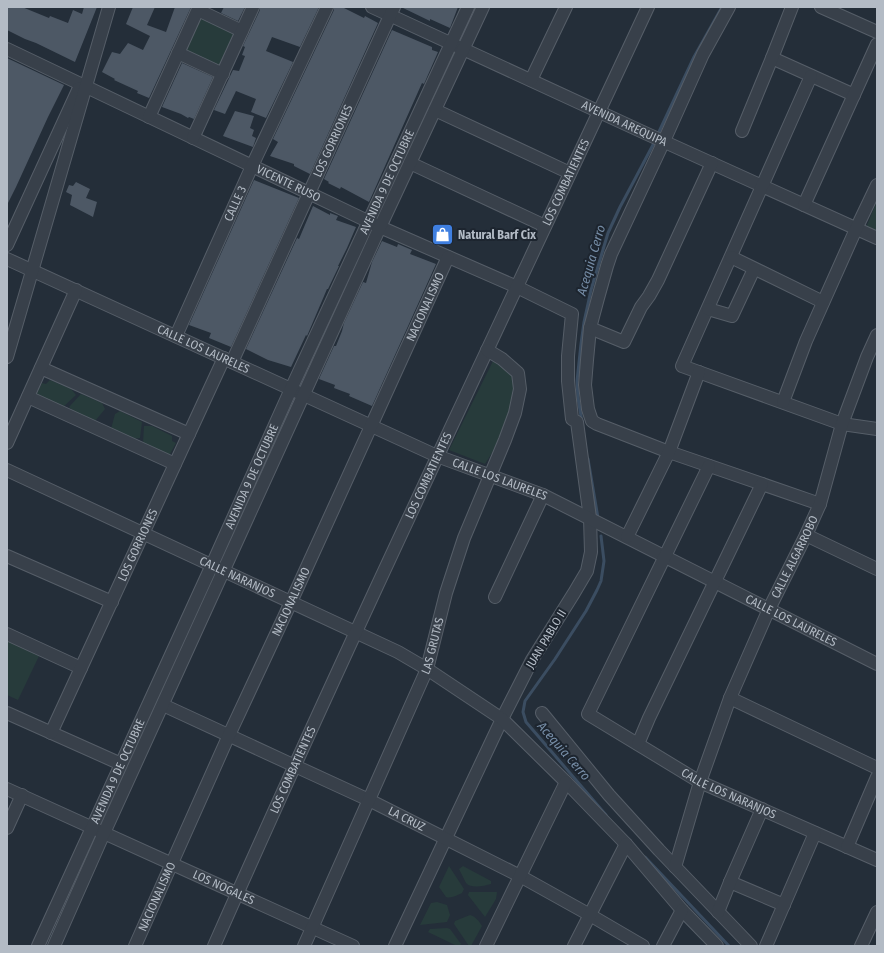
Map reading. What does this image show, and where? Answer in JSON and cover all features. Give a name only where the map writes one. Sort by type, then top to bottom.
[{"type":"street","points":[[7,356],[109,7]]},
{"type":"street","points":[[7,245],[116,7]]},
{"type":"street","points":[[193,138],[253,7]]},
{"type":"street","name":"CALLE 3","points":[[176,336],[252,166],[327,7]]},
{"type":"street","name":"AVENIDA AREQUIPA","points":[[372,7],[392,11],[464,49],[877,238]]},
{"type":"street","name":"AVENIDA 9 DE OCTUBRE","points":[[38,946],[468,7]]},
{"type":"street","name":"AVENIDA 9 DE OCTUBRE","points":[[54,946],[380,227],[483,7]]},
{"type":"street","points":[[531,80],[566,7]]},
{"type":"street","name":"LOS COMBATIENTES","points":[[214,946],[437,456],[648,7]]},
{"type":"street","points":[[729,7],[703,54],[662,140],[611,254],[590,328],[585,386],[588,409],[592,421],[597,424],[669,452],[820,504]]},
{"type":"street","points":[[742,131],[792,7]]},
{"type":"street","points":[[821,7],[877,32]]},
{"type":"street","points":[[149,116],[199,9],[242,31]]},
{"type":"street","name":"LOS GORRIONES","points":[[51,733],[189,434],[228,360],[309,193],[392,11]]},
{"type":"street","points":[[804,205],[877,44]]},
{"type":"street","name":"VICENTE RUSO","points":[[7,49],[369,222],[517,287],[572,314]]},
{"type":"street","points":[[178,53],[223,74]]},
{"type":"street","points":[[772,58],[854,95]]},
{"type":"street","points":[[811,76],[682,366],[842,424],[877,429]]},
{"type":"street","points":[[435,110],[570,173]]},
{"type":"street","points":[[410,163],[546,226]]},
{"type":"street","points":[[590,328],[624,342],[641,307],[658,280],[712,163]]},
{"type":"street","points":[[783,402],[806,341],[877,185]]},
{"type":"street","name":"NACIONALISMO","points":[[135,946],[229,735],[372,426],[448,257]]},
{"type":"street","points":[[731,257],[823,302]]},
{"type":"street","name":"CALLE LOS LAURELES","points":[[7,259],[437,456],[543,495],[877,664]]},
{"type":"street","points":[[708,309],[732,316],[754,268]]},
{"type":"street","points":[[7,443],[76,290]]},
{"type":"street","name":"JUAN PABLO II","points":[[396,946],[502,719],[532,660],[587,571],[596,522],[578,422],[572,419],[568,381],[568,356],[572,314]]},
{"type":"street","name":"CALLE ALGARROBO","points":[[675,867],[700,782],[730,698],[769,610],[820,504],[842,424],[867,357],[877,335]]},
{"type":"street","name":"LAS GRUTAS","points":[[304,946],[427,669],[446,593],[464,538],[515,414],[520,389],[518,373],[502,359],[487,350]]},
{"type":"street","points":[[40,368],[189,434]]},
{"type":"street","points":[[627,537],[669,452],[699,372]]},
{"type":"street","points":[[28,397],[175,464]]},
{"type":"street","points":[[664,556],[709,466]]},
{"type":"street","name":"CALLE NARANJOS","points":[[7,470],[398,652],[427,669],[502,719]]},
{"type":"street","points":[[638,744],[649,718],[762,484]]},
{"type":"street","points":[[495,597],[543,495]]},
{"type":"street","points":[[806,535],[877,569]]},
{"type":"street","points":[[7,556],[112,602]]},
{"type":"street","name":"CALLE LOS NARANJOS","points":[[664,556],[588,714],[700,782],[877,860]]},
{"type":"street","points":[[7,634],[81,668]]},
{"type":"street","points":[[730,698],[877,768]]},
{"type":"street","name":"LA CRUZ","points":[[163,705],[369,800],[447,839],[520,876],[642,946]]},
{"type":"street","points":[[7,713],[121,764]]},
{"type":"street","points":[[542,713],[609,795],[675,867],[751,946]]},
{"type":"street","points":[[502,719],[626,844],[682,910],[717,946]]},
{"type":"street","points":[[847,846],[877,777]]},
{"type":"street","points":[[486,946],[566,782]]},
{"type":"street","name":"LOS NOGALES","points":[[7,789],[353,946]]},
{"type":"street","points":[[7,828],[22,796]]},
{"type":"street","points":[[718,912],[762,809]]},
{"type":"street","points":[[766,946],[815,833]]},
{"type":"street","points":[[574,946],[626,844]]},
{"type":"street","points":[[730,882],[784,905]]},
{"type":"street","points":[[663,946],[682,910]]},
{"type":"street","points":[[861,946],[877,912]]},
{"type":"green space","points":[[200,18],[234,34],[219,68],[184,51]]},
{"type":"green space","points":[[877,201],[877,236],[865,230]]},
{"type":"green space","points":[[493,361],[515,377],[510,410],[495,448],[485,464],[449,450]]},
{"type":"green space","points":[[50,380],[71,389],[76,395],[63,407],[38,396],[37,393],[42,383],[46,384]]},
{"type":"green space","points":[[81,394],[102,403],[105,409],[95,421],[74,412],[69,407]]},
{"type":"green space","points":[[120,411],[142,422],[140,438],[132,439],[111,429],[115,414]]},
{"type":"green space","points":[[144,426],[152,426],[172,436],[172,441],[176,443],[170,454],[168,455],[143,443]]},
{"type":"green space","points":[[7,641],[39,656],[18,700],[7,695]]},
{"type":"green space","points":[[449,866],[464,889],[462,893],[450,898],[446,897],[439,887]]},
{"type":"green space","points":[[463,866],[491,881],[491,884],[485,886],[468,885],[459,869]]},
{"type":"green space","points":[[469,892],[497,892],[496,899],[485,917],[468,895]]},
{"type":"green space","points":[[437,902],[447,905],[450,915],[447,922],[420,925],[431,903]]},
{"type":"green space","points":[[470,915],[477,919],[482,926],[471,946],[469,946],[454,924],[455,921]]},
{"type":"green space","points":[[430,929],[450,929],[461,944],[460,945],[457,946],[428,932]]},
{"type":"building","points":[[7,7],[22,7],[49,18],[50,16],[68,23],[73,10],[82,14],[84,7],[97,7],[75,62],[7,30]]},
{"type":"building","points":[[133,7],[155,7],[147,25],[166,32],[175,7],[191,7],[149,98],[137,93],[138,91],[114,80],[115,79],[102,72],[112,52],[120,54],[128,43],[143,50],[150,36],[126,24]]},
{"type":"building","points":[[224,7],[245,7],[238,21],[221,13]]},
{"type":"building","points":[[260,7],[319,7],[300,47],[272,37],[266,51],[293,62],[266,118],[251,112],[256,99],[236,91],[225,114],[214,110],[233,70],[239,71],[245,56],[242,55],[245,47],[243,46]]},
{"type":"building","points":[[334,7],[342,7],[378,23],[310,174],[294,166],[294,164],[270,156],[278,142],[273,139],[334,10]]},
{"type":"building","points":[[401,7],[458,7],[450,28],[430,19],[430,21]]},
{"type":"building","points":[[392,30],[432,47],[432,50],[438,52],[424,84],[422,83],[369,202],[341,187],[340,189],[328,183],[329,182],[324,179]]},
{"type":"building","points":[[7,58],[64,85],[7,205]]},
{"type":"building","points":[[182,63],[213,77],[194,119],[162,107]]},
{"type":"building","points":[[235,111],[254,116],[250,128],[254,130],[252,136],[256,138],[253,147],[223,136]]},
{"type":"building","points":[[254,180],[299,198],[231,347],[209,338],[211,333],[189,325]]},
{"type":"building","points":[[76,182],[90,189],[86,198],[97,202],[93,217],[70,205],[72,195],[66,192],[69,185],[73,186]]},
{"type":"building","points":[[313,206],[330,215],[330,213],[338,216],[336,220],[356,227],[307,336],[306,335],[291,367],[268,360],[246,349],[297,238],[299,239]]},
{"type":"building","points":[[382,241],[397,247],[398,244],[412,250],[410,254],[436,264],[372,406],[349,396],[350,394],[334,388],[335,385],[319,379],[334,346],[336,346],[344,323],[363,282],[366,283],[372,262]]},
{"type":"waterway","name":"Acequia Cerro","points":[[657,136],[694,57],[722,7]]},
{"type":"waterway","name":"Acequia Cerro","points":[[582,422],[577,381],[584,322],[591,290],[608,233],[655,141]]},
{"type":"waterway","name":"Acequia Cerro","points":[[588,459],[598,518]]},
{"type":"waterway","name":"Acequia Cerro","points":[[601,536],[604,561],[601,581],[586,611],[555,659],[525,701],[523,712],[526,722],[606,815]]},
{"type":"waterway","name":"Acequia Cerro","points":[[645,857],[729,946]]},
{"type":"place","name":"Natural Barf Cix","points":[[442,235]]}]
